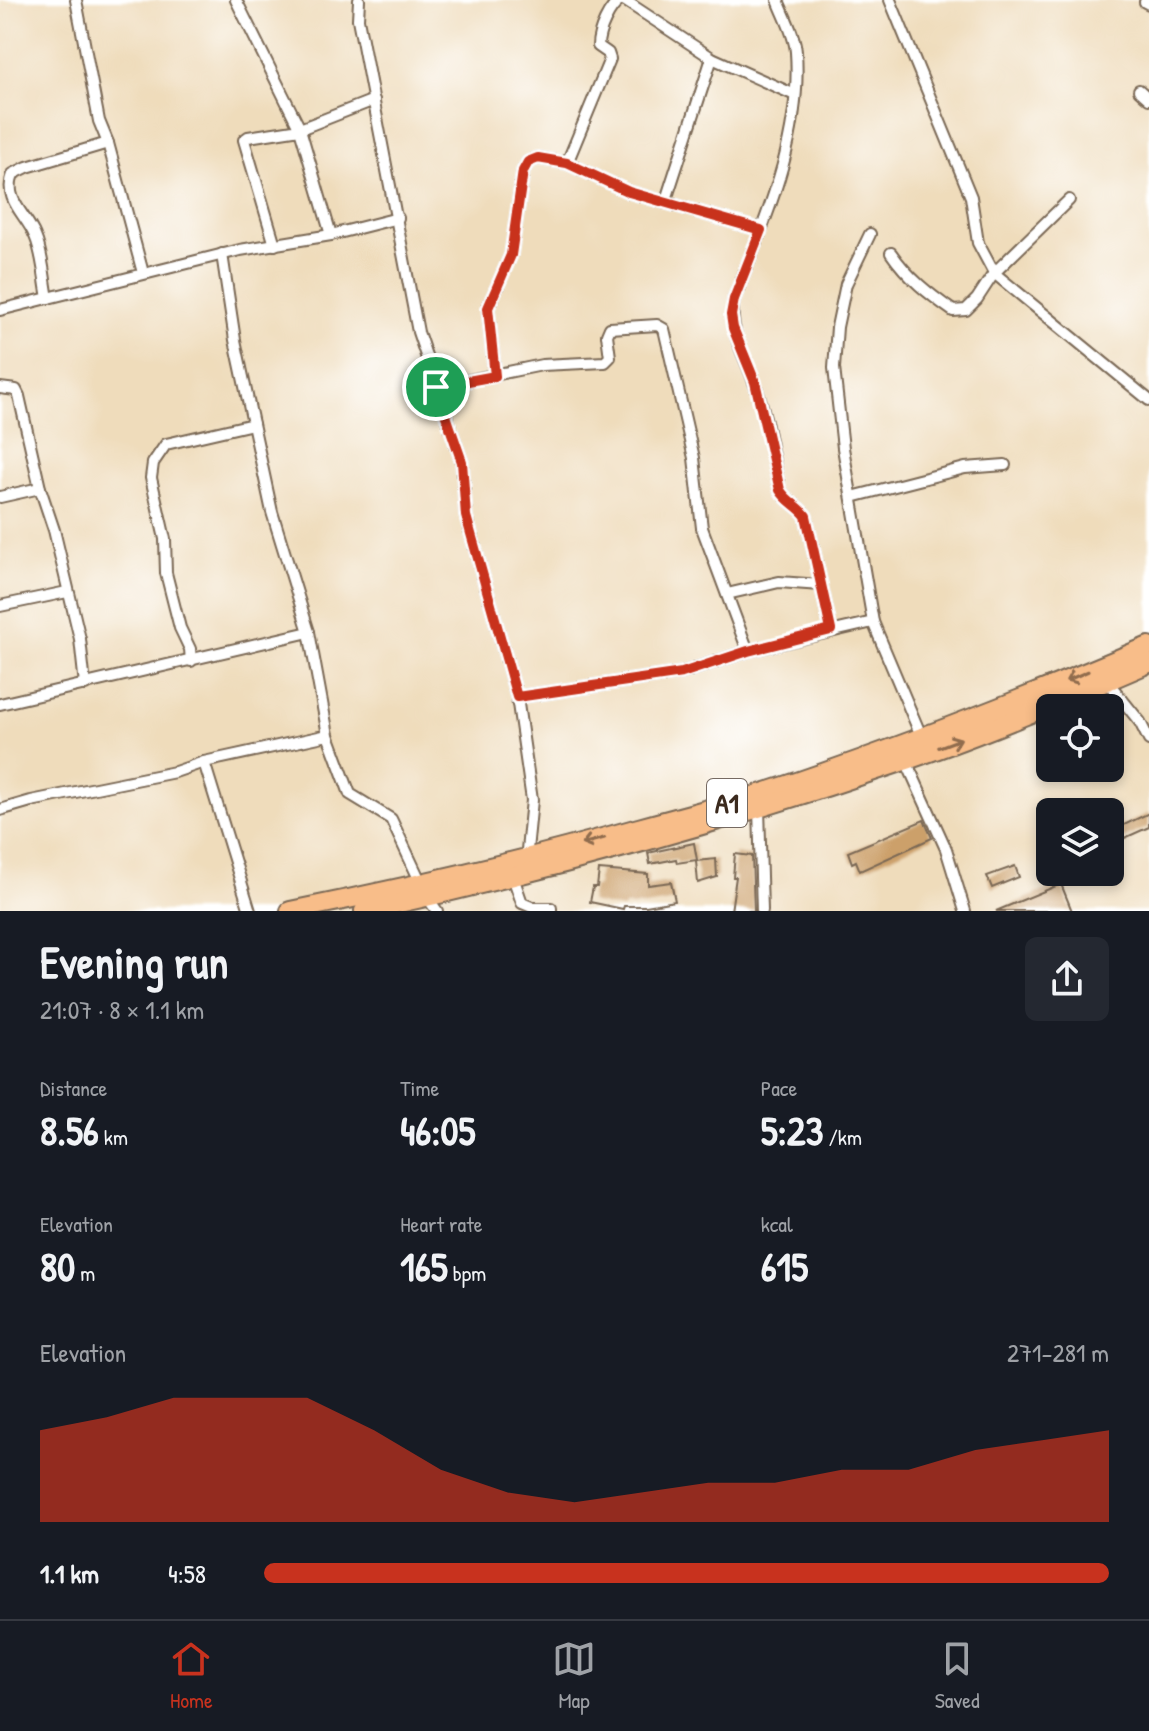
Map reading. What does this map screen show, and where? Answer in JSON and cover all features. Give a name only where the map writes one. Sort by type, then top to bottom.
[{"type":"highway","name":"A1","points":[[290,911],[429,898],[526,860],[796,782],[922,738],[1149,646]]},
{"type":"highway","name":"A1","points":[[364,911],[590,858],[759,808],[906,761],[1149,663]]},
{"type":"street","points":[[76,0],[99,121],[108,143],[143,273]]},
{"type":"street","points":[[236,0],[300,129],[331,235]]},
{"type":"street","points":[[359,0],[358,19],[418,332],[462,462],[466,516],[517,697],[532,800],[526,860]]},
{"type":"street","points":[[567,163],[610,59],[608,53],[598,46],[598,38],[614,4],[622,0],[712,58],[795,95]]},
{"type":"street","points":[[778,0],[796,49],[791,135],[778,186],[734,299],[731,315],[733,328],[755,382],[780,490],[786,501],[799,506],[806,516],[831,630]]},
{"type":"street","points":[[894,2],[971,197],[978,243],[994,273],[1148,396]]},
{"type":"street","points":[[665,203],[712,58]]},
{"type":"street","points":[[1139,90],[1149,99]]},
{"type":"street","points":[[275,245],[244,140],[300,129],[374,100]]},
{"type":"street","points":[[48,298],[35,236],[12,198],[9,185],[13,174],[108,143]]},
{"type":"street","points":[[495,376],[488,308],[511,255],[523,171],[528,162],[538,158],[567,163],[629,192],[761,230]]},
{"type":"street","points":[[891,253],[904,272],[953,311],[966,310],[994,273],[1069,200]]},
{"type":"street","points":[[0,310],[222,254],[331,235],[398,218]]},
{"type":"street","points":[[870,234],[846,284],[834,349],[843,448],[873,622],[922,738]]},
{"type":"street","points":[[222,254],[235,340],[272,512],[309,632],[328,735],[350,794],[391,819],[429,898]]},
{"type":"street","points":[[436,387],[542,365],[605,362],[610,357],[607,335],[610,328],[657,325],[664,329],[694,458],[699,514],[748,651]]},
{"type":"street","points":[[0,388],[16,390],[19,396],[80,639],[85,685]]},
{"type":"street","points":[[191,661],[166,573],[165,539],[151,478],[153,463],[166,444],[253,424]]},
{"type":"street","points":[[852,497],[965,468],[1005,465]]},
{"type":"street","points":[[0,497],[40,488]]},
{"type":"street","points":[[727,594],[779,582],[821,585]]},
{"type":"street","points":[[0,606],[67,592]]},
{"type":"street","points":[[517,697],[682,673],[748,651],[873,622]]},
{"type":"street","points":[[0,704],[309,632]]},
{"type":"street","points":[[1107,681],[1140,722],[1149,740]]},
{"type":"street","points":[[0,810],[328,735]]},
{"type":"street","points":[[906,761],[946,849],[965,911]]},
{"type":"street","points":[[204,762],[250,911]]},
{"type":"street","points":[[759,808],[762,911]]},
{"type":"street","points":[[513,877],[522,903],[534,908],[551,908],[551,911]]},
{"type":"building","points":[[1149,813],[1149,827],[1124,838],[1124,825]]},
{"type":"building","points":[[924,820],[932,838],[860,871],[856,861],[852,863],[848,852]]},
{"type":"building","points":[[694,843],[697,860],[677,863],[676,859],[650,864],[648,853]]},
{"type":"building","points":[[735,854],[752,856],[754,911],[731,911],[736,877],[733,877]]},
{"type":"building","points":[[716,859],[717,877],[698,883],[696,861]]},
{"type":"building","points":[[1015,866],[1019,877],[992,888],[987,876]]},
{"type":"building","points":[[599,870],[648,874],[648,885],[671,882],[675,901],[624,906],[623,909],[590,902],[593,887],[597,887]]},
{"type":"building","points":[[1062,886],[1072,911],[996,911]]},
{"type":"route","points":[[538,158],[567,163],[629,192],[761,230],[734,299],[731,315],[733,328],[755,382],[780,490],[786,501],[799,506],[806,516],[831,630],[748,651],[682,673],[517,697],[466,516],[462,462],[436,387],[495,376],[488,308],[511,255],[523,171],[528,162],[538,158]]}]
